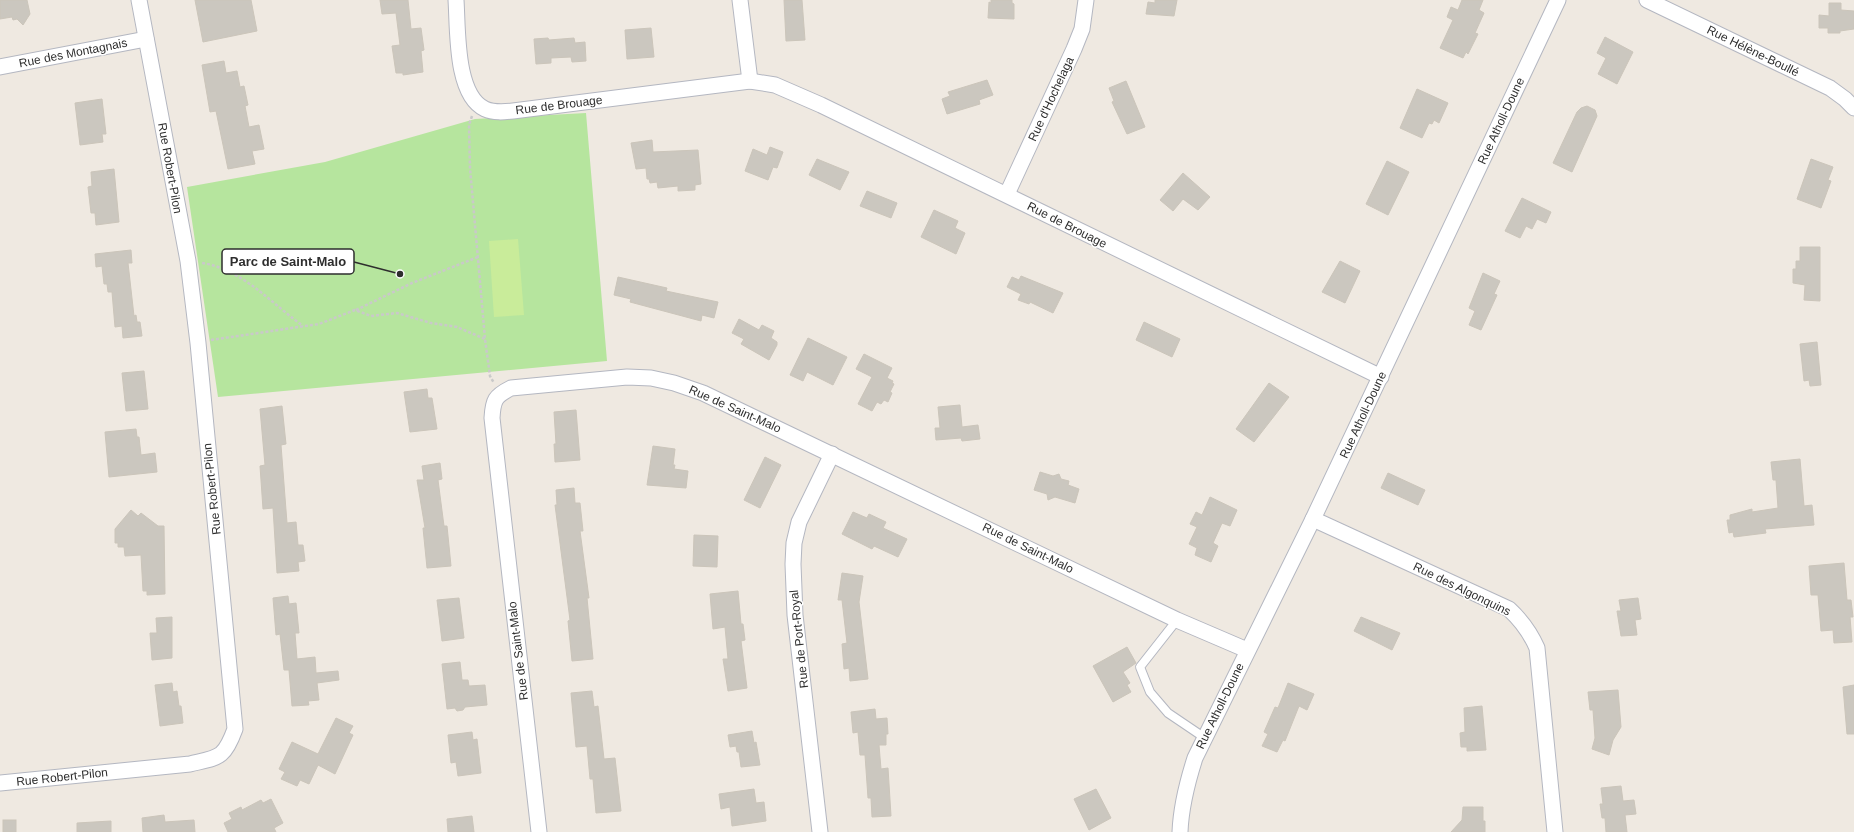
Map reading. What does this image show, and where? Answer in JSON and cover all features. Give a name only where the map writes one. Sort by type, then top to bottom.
[{"type":"street","name":"Rue Robert-Pilon","points":[[0,783],[190,764],[219,757],[229,744],[235,729],[198,343],[188,261],[139,0]]},
{"type":"street","points":[[456,0],[464,82],[476,103]]},
{"type":"street","points":[[740,0],[750,81]]},
{"type":"street","name":"Rue d'Hochelaga","points":[[1007,194],[1074,50],[1082,29],[1086,0]]},
{"type":"street","name":"Rue Atholl-Doune","points":[[1180,832],[1181,809],[1186,784],[1195,758],[1313,519],[1558,0]]},
{"type":"street","name":"Rue Hélène-Boullé","points":[[1648,0],[1830,88],[1854,108]]},
{"type":"street","name":"Rue des Montagnais","points":[[0,67],[146,39]]},
{"type":"street","name":"Rue de Brouage","points":[[476,103],[486,110],[513,112],[750,81],[775,85],[821,104],[1381,377]]},
{"type":"street","name":"Rue de Saint-Malo","points":[[539,832],[492,418],[493,404],[499,394],[511,388],[627,377],[652,378],[674,383],[703,393],[1177,620],[1247,650]]},
{"type":"street","name":"Rue de Port-Royal","points":[[820,832],[795,615],[793,564],[794,543],[800,522],[832,454]]},
{"type":"street","name":"Rue des Algonquins","points":[[1313,519],[1509,609],[1522,621],[1531,634],[1537,648],[1555,832]]},
{"type":"lane","points":[[1177,620],[1140,667],[1150,692],[1168,713],[1205,738]]},
{"type":"path","points":[[476,103],[469,125],[470,168],[485,339],[490,376],[499,394]]},
{"type":"path","points":[[198,343],[319,324],[355,310],[412,283],[478,257]]},
{"type":"path","points":[[188,261],[214,265],[227,270],[272,300],[285,313],[303,326]]},
{"type":"path","points":[[355,310],[371,316],[397,313],[431,323],[457,327],[485,339]]},
{"type":"green space","points":[[586,113],[607,361],[218,397],[187,187],[325,162],[475,119]]},
{"type":"green space","points":[[518,239],[524,315],[494,317],[489,241]]},
{"type":"building","points":[[0,0],[27,0],[30,14],[23,25],[17,19],[13,20],[12,17],[0,19]]},
{"type":"building","points":[[195,0],[251,0],[257,31],[203,42]]},
{"type":"building","points":[[380,0],[408,0],[411,29],[421,28],[424,50],[421,51],[423,72],[403,75],[403,73],[396,73],[392,46],[400,45],[396,13],[382,14]]},
{"type":"building","points":[[784,0],[802,0],[805,40],[786,41]]},
{"type":"building","points":[[991,0],[1012,0],[1012,3],[1014,4],[1014,19],[988,18],[989,2],[991,3]]},
{"type":"building","points":[[1155,0],[1177,0],[1174,16],[1146,14],[1148,2],[1155,3]]},
{"type":"building","points":[[1462,0],[1483,0],[1479,10],[1484,13],[1475,33],[1478,34],[1468,54],[1466,52],[1463,58],[1440,48],[1453,20],[1447,17],[1451,7],[1458,10]]},
{"type":"building","points":[[1829,3],[1841,3],[1841,10],[1854,11],[1854,29],[1840,31],[1840,33],[1828,33],[1828,28],[1819,28],[1819,15],[1829,16]]},
{"type":"building","points":[[651,28],[654,57],[627,59],[625,30]]},
{"type":"building","points":[[1605,37],[1633,52],[1617,84],[1598,74],[1606,58],[1597,53]]},
{"type":"building","points":[[548,38],[549,40],[574,38],[575,43],[585,42],[586,61],[572,62],[571,57],[551,58],[551,63],[536,64],[534,39]]},
{"type":"building","points":[[224,61],[226,73],[237,71],[240,87],[244,86],[248,105],[245,106],[249,127],[259,125],[264,149],[252,151],[255,164],[228,169],[216,111],[210,112],[202,65]]},
{"type":"building","points":[[987,80],[993,95],[979,100],[980,104],[947,114],[942,99],[950,96],[948,92]]},
{"type":"building","points":[[1126,81],[1145,127],[1127,134],[1112,102],[1114,101],[1109,88]]},
{"type":"building","points":[[1417,89],[1448,103],[1439,123],[1434,120],[1432,124],[1429,123],[1422,138],[1400,128]]},
{"type":"building","points":[[102,99],[106,134],[102,134],[103,142],[80,145],[75,103]]},
{"type":"building","points":[[1587,106],[1595,110],[1597,116],[1572,172],[1553,163],[1577,112],[1581,108]]},
{"type":"building","points":[[652,140],[653,152],[698,150],[701,184],[695,185],[695,190],[678,191],[678,186],[658,188],[657,182],[650,183],[649,179],[647,179],[646,168],[636,169],[631,143]]},
{"type":"building","points":[[770,147],[783,152],[777,168],[773,167],[768,180],[745,171],[753,149],[767,155]]},
{"type":"building","points":[[817,159],[849,172],[840,190],[809,175]]},
{"type":"building","points":[[1811,159],[1833,167],[1828,180],[1831,181],[1821,208],[1797,199]]},
{"type":"building","points":[[1387,161],[1409,172],[1388,215],[1366,204]]},
{"type":"building","points":[[114,169],[119,222],[96,225],[95,213],[91,213],[88,187],[92,186],[91,172]]},
{"type":"building","points":[[1183,173],[1210,197],[1198,210],[1183,199],[1173,211],[1160,200]]},
{"type":"building","points":[[867,191],[897,203],[891,218],[860,206]]},
{"type":"building","points":[[1522,198],[1551,212],[1546,223],[1537,219],[1532,229],[1526,226],[1520,238],[1505,231]]},
{"type":"building","points":[[934,210],[958,221],[955,228],[965,233],[956,254],[921,237]]},
{"type":"building","points":[[1800,247],[1820,247],[1820,301],[1804,300],[1805,285],[1793,283],[1793,269],[1796,269],[1796,261],[1800,261]]},
{"type":"building","points":[[131,250],[132,263],[128,263],[134,316],[136,315],[137,322],[140,322],[142,336],[123,338],[122,326],[115,327],[112,292],[108,292],[107,284],[104,284],[102,266],[96,267],[95,254]]},
{"type":"building","points":[[1340,261],[1360,271],[1345,303],[1322,292]]},
{"type":"building","points":[[1483,273],[1500,281],[1494,294],[1497,295],[1481,330],[1469,325],[1475,311],[1469,308]]},
{"type":"building","points":[[1021,276],[1063,293],[1053,313],[1030,302],[1029,304],[1018,300],[1021,294],[1007,287],[1012,277],[1019,280]]},
{"type":"building","points":[[618,277],[667,288],[666,291],[718,302],[714,318],[702,315],[701,321],[630,302],[631,299],[614,295]]},
{"type":"building","points":[[739,319],[759,330],[762,325],[774,331],[771,338],[777,342],[777,345],[769,360],[741,344],[744,339],[732,333]]},
{"type":"building","points":[[1144,322],[1180,339],[1172,357],[1136,340]]},
{"type":"building","points":[[808,338],[847,357],[833,385],[807,372],[803,381],[790,375]]},
{"type":"building","points":[[1817,342],[1821,385],[1810,386],[1809,380],[1804,381],[1800,344]]},
{"type":"building","points":[[864,354],[892,368],[887,378],[893,381],[892,383],[894,384],[890,392],[892,393],[888,402],[884,400],[881,404],[877,402],[872,411],[858,404],[872,377],[856,369]]},
{"type":"building","points":[[144,371],[148,409],[126,411],[122,373]]},
{"type":"building","points":[[1269,383],[1289,397],[1254,442],[1236,429]]},
{"type":"building","points":[[427,389],[428,398],[432,398],[437,429],[410,432],[404,392]]},
{"type":"building","points":[[960,405],[962,427],[978,425],[980,439],[962,441],[961,438],[936,440],[935,428],[940,428],[938,407]]},
{"type":"building","points":[[282,406],[286,444],[281,445],[287,523],[296,522],[298,545],[303,545],[305,561],[298,562],[299,571],[277,573],[273,508],[263,509],[260,466],[265,465],[260,409]]},
{"type":"building","points":[[576,410],[580,460],[555,462],[554,444],[556,444],[554,412]]},
{"type":"building","points":[[136,429],[137,437],[139,437],[141,455],[155,453],[157,472],[109,477],[105,432]]},
{"type":"building","points":[[653,446],[675,449],[674,469],[688,471],[686,488],[647,485]]},
{"type":"building","points":[[765,457],[781,465],[760,508],[744,500]]},
{"type":"building","points":[[1800,459],[1804,506],[1812,505],[1814,525],[1765,529],[1766,533],[1734,537],[1733,532],[1729,533],[1727,520],[1730,520],[1730,515],[1752,509],[1752,512],[1778,508],[1776,480],[1773,480],[1771,462]]},
{"type":"building","points":[[440,463],[442,479],[438,480],[444,526],[447,526],[451,566],[427,568],[423,528],[425,528],[417,480],[424,480],[422,466]]},
{"type":"building","points":[[1040,472],[1053,476],[1059,474],[1061,479],[1069,481],[1068,485],[1079,489],[1075,503],[1055,497],[1048,500],[1047,494],[1034,490]]},
{"type":"building","points":[[1388,473],[1425,490],[1418,505],[1381,488]]},
{"type":"building","points":[[574,488],[575,503],[580,503],[583,531],[580,531],[589,598],[587,598],[593,659],[572,661],[568,621],[570,620],[555,505],[557,505],[556,490]]},
{"type":"building","points":[[1210,497],[1237,510],[1230,526],[1222,523],[1213,543],[1218,546],[1211,562],[1195,555],[1197,548],[1189,544],[1197,527],[1190,524],[1196,512],[1202,515]]},
{"type":"building","points":[[131,510],[138,516],[141,513],[158,526],[164,526],[165,594],[147,595],[147,591],[143,591],[141,555],[125,556],[124,547],[118,547],[118,543],[115,543],[115,529]]},
{"type":"building","points":[[853,512],[867,518],[869,514],[886,522],[883,528],[907,539],[898,557],[874,546],[872,549],[842,534]]},
{"type":"building","points":[[694,535],[718,536],[717,567],[693,566]]},
{"type":"building","points":[[1844,563],[1847,600],[1851,600],[1853,617],[1850,617],[1852,642],[1834,643],[1833,630],[1821,631],[1818,595],[1811,595],[1809,566]]},
{"type":"building","points":[[842,573],[863,576],[859,602],[868,679],[850,681],[849,668],[844,669],[842,644],[847,643],[842,600],[838,600]]},
{"type":"building","points":[[738,591],[741,624],[743,624],[745,640],[741,641],[747,688],[728,691],[723,659],[728,659],[725,627],[713,629],[710,594]]},
{"type":"building","points":[[288,596],[289,604],[296,603],[299,633],[295,633],[297,659],[315,657],[316,673],[338,671],[339,680],[317,683],[319,700],[308,701],[309,705],[292,706],[289,670],[284,670],[280,634],[276,635],[273,598]]},
{"type":"building","points":[[459,598],[464,638],[442,641],[437,600]]},
{"type":"building","points":[[1638,598],[1641,619],[1635,620],[1637,635],[1621,636],[1617,611],[1621,611],[1619,600]]},
{"type":"building","points":[[172,617],[172,658],[152,660],[150,633],[157,633],[156,618]]},
{"type":"building","points":[[1361,617],[1400,633],[1392,650],[1354,631]]},
{"type":"building","points":[[1127,647],[1136,663],[1123,672],[1130,683],[1127,685],[1131,692],[1113,702],[1093,666]]},
{"type":"building","points":[[460,662],[462,680],[468,680],[469,686],[485,685],[487,705],[465,707],[463,710],[457,711],[455,708],[447,709],[442,664]]},
{"type":"building","points":[[172,683],[173,692],[177,691],[183,723],[160,726],[155,685]]},
{"type":"building","points":[[1288,683],[1314,694],[1307,710],[1299,706],[1285,741],[1283,740],[1277,752],[1262,746],[1268,734],[1264,732],[1275,707],[1278,708]]},
{"type":"building","points":[[1854,685],[1854,734],[1847,734],[1843,687]]},
{"type":"building","points":[[1618,690],[1621,727],[1613,740],[1609,755],[1592,749],[1595,738],[1593,710],[1590,710],[1588,692]]},
{"type":"building","points":[[592,691],[594,707],[598,706],[604,759],[615,758],[621,811],[596,813],[593,779],[590,779],[587,746],[576,747],[571,693]]},
{"type":"building","points":[[1482,706],[1486,750],[1467,751],[1467,747],[1461,747],[1460,733],[1465,732],[1464,708]]},
{"type":"building","points":[[875,709],[876,719],[887,718],[888,734],[886,734],[886,745],[879,745],[881,769],[888,768],[891,816],[872,817],[871,798],[868,798],[865,755],[860,755],[858,732],[853,733],[851,712]]},
{"type":"building","points":[[336,718],[353,726],[349,733],[353,735],[335,774],[318,765],[309,784],[300,780],[297,786],[281,779],[285,772],[279,769],[292,742],[318,754]]},
{"type":"building","points":[[752,731],[754,743],[756,742],[760,765],[741,767],[739,752],[737,752],[736,746],[730,747],[728,735]]},
{"type":"building","points":[[472,732],[473,740],[477,739],[481,773],[458,776],[456,762],[451,763],[448,735]]},
{"type":"building","points":[[1621,786],[1623,801],[1634,800],[1636,814],[1625,815],[1627,832],[1606,832],[1605,818],[1602,818],[1600,804],[1603,804],[1601,788]]},
{"type":"building","points":[[754,789],[756,803],[764,802],[766,821],[732,826],[730,807],[721,809],[719,794]]},
{"type":"building","points":[[1096,789],[1111,818],[1089,830],[1074,799]]},
{"type":"building","points":[[271,799],[283,823],[274,828],[276,832],[228,832],[224,823],[232,819],[229,813],[241,807],[242,810],[261,800],[263,803]]},
{"type":"building","points":[[1463,807],[1483,807],[1485,832],[1451,832],[1462,820]]},
{"type":"building","points":[[164,815],[165,822],[194,820],[195,832],[143,832],[142,818]]},
{"type":"building","points":[[472,816],[474,832],[448,832],[447,819]]},
{"type":"building","points":[[3,820],[16,820],[16,832],[3,832]]},
{"type":"building","points":[[111,821],[111,832],[77,832],[77,823]]},
{"type":"place","name":"Parc de Saint-Malo","points":[[400,274]]}]
